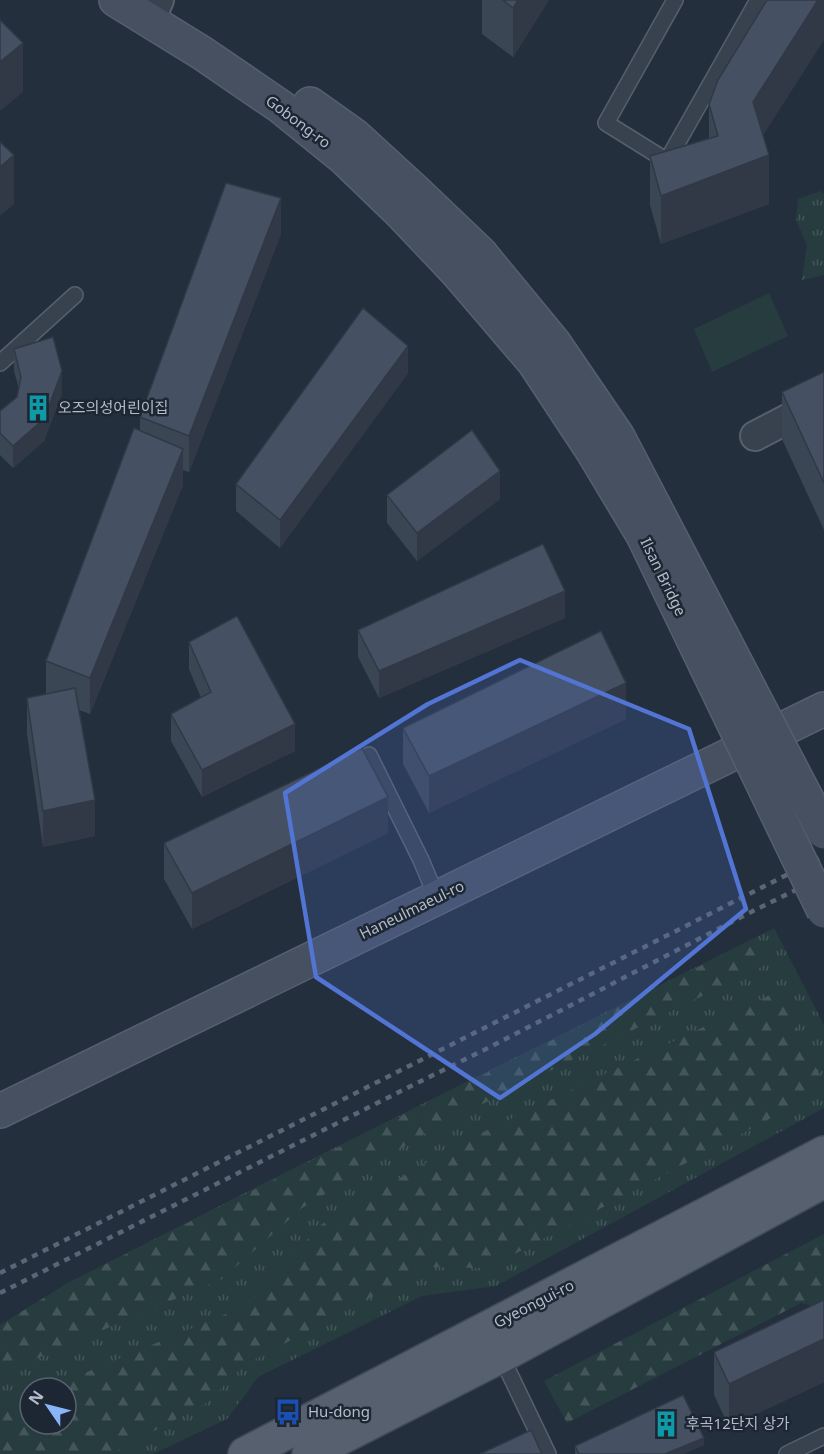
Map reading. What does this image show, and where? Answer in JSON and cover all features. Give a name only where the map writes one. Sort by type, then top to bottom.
[{"type":"main road","name":"Gobong-ro","points":[[116,0],[155,6],[202,53],[281,107],[344,158],[401,213],[468,262]]},
{"type":"main road","name":"Ilsan Bridge","points":[[468,262],[554,343],[618,437],[824,832]]},
{"type":"main road","name":"Ilsan Bridge","points":[[468,262],[592,450],[643,535],[824,911]]},
{"type":"main road","name":"Haneulmaeul-ro","points":[[0,1110],[824,709]]},
{"type":"main road","name":"Gyeongui-ro","points":[[245,1454],[824,1153]]},
{"type":"main road","name":"Gyeongui-ro","points":[[309,1454],[501,1356],[824,1181]]},
{"type":"street","points":[[754,436],[824,400]]},
{"type":"lane","points":[[675,0],[606,123],[667,161],[758,0]]},
{"type":"lane","points":[[0,363],[75,295]]},
{"type":"lane","points":[[369,755],[421,860],[437,898]]},
{"type":"lane","points":[[501,1356],[548,1454]]},
{"type":"lane","points":[[787,1454],[824,1436]]},
{"type":"highlighted area","points":[[520,660],[689,729],[746,909],[595,1034],[500,1098],[316,977],[285,793],[428,704]]},
{"type":"green space","points":[[821,191],[824,194],[824,275],[802,280],[807,245],[796,220],[798,199]]},
{"type":"green space","points":[[769,293],[788,336],[712,372],[694,329]]},
{"type":"green space","points":[[774,928],[824,1025],[824,1108],[496,1286],[422,1296],[258,1377],[227,1419],[153,1454],[0,1454],[0,1325],[68,1283]]},
{"type":"green space","points":[[752,940],[765,965],[436,1127],[302,1208],[222,1279],[0,1374],[0,1325],[68,1283]]},
{"type":"green space","points":[[779,991],[824,1084],[824,1090],[488,1268],[427,1267],[243,1366],[208,1402],[111,1454],[0,1454],[0,1409],[18,1401],[18,1436],[78,1436],[78,1376],[247,1305],[322,1224],[456,1145]]},
{"type":"green space","points":[[824,1234],[824,1309],[801,1303],[567,1423],[544,1381]]},
{"type":"building","points":[[503,0],[518,0],[513,8]]},
{"type":"building","points":[[767,0],[818,0],[753,102],[769,155],[661,196],[650,156],[718,136],[709,104],[718,80]]},
{"type":"building","points":[[0,20],[23,43],[0,62]]},
{"type":"building","points":[[0,142],[14,155],[0,167]]},
{"type":"building","points":[[226,183],[281,198],[189,436],[140,417]]},
{"type":"building","points":[[363,308],[408,346],[280,520],[236,484]]},
{"type":"building","name":"오즈의성어린이집","points":[[53,337],[62,371],[44,419],[13,446],[0,433],[0,411],[17,397],[21,377],[14,349]]},
{"type":"building","points":[[824,372],[824,483],[782,392]]},
{"type":"building","points":[[134,428],[183,449],[90,678],[46,661]]},
{"type":"building","points":[[472,430],[500,471],[417,533],[387,495]]},
{"type":"building","points":[[543,544],[565,591],[379,671],[358,630]]},
{"type":"building","points":[[237,616],[295,724],[202,770],[171,714],[211,692],[189,642]]},
{"type":"building","points":[[601,631],[626,683],[429,776],[403,728]]},
{"type":"building","points":[[75,688],[95,800],[43,811],[27,698]]},
{"type":"building","points":[[362,748],[388,797],[192,893],[164,843]]},
{"type":"building","points":[[824,1300],[824,1339],[729,1384],[714,1352]]},
{"type":"building","name":"후곡12단지 상가","points":[[683,1395],[704,1438],[665,1454],[579,1454],[575,1446]]},
{"type":"building","points":[[531,1430],[542,1454],[480,1454]]},
{"type":"railway","points":[[0,1273],[824,856]]},
{"type":"railway","points":[[0,1293],[824,876]]},
{"type":"place","name":"오즈의성어린이집","points":[[38,408]]},
{"type":"place","name":"Hu-dong","points":[[288,1412]]},
{"type":"place","name":"후곡12단지 상가","points":[[666,1424]]}]
